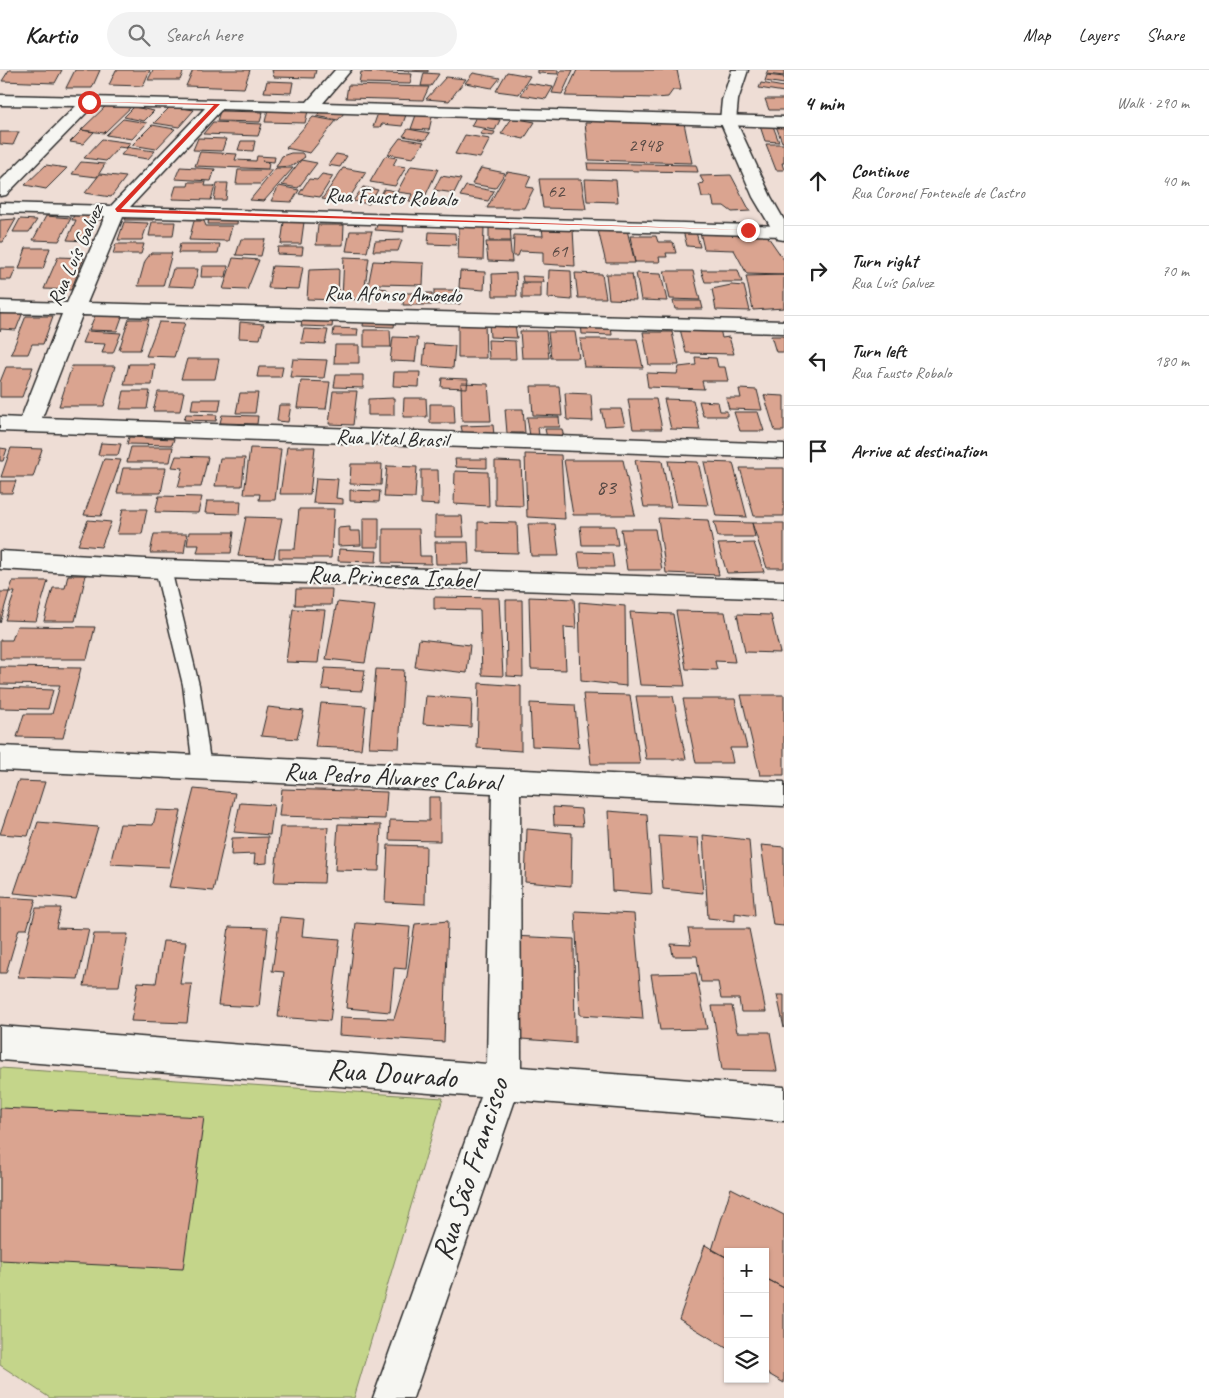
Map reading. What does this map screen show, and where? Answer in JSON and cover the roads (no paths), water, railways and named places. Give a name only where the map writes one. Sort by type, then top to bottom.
[{"type":"street","points":[[312,107],[343,70]]},
{"type":"street","points":[[740,70],[730,100],[728,121],[762,197],[783,232]]},
{"type":"street","points":[[0,100],[218,104],[784,122]]},
{"type":"street","points":[[0,191],[89,102]]},
{"type":"street","name":"Rua Luís Galvez","points":[[29,425],[74,310],[117,210],[218,104]]},
{"type":"street","name":"Rua Fausto Robalo","points":[[0,208],[117,210],[783,232]]},
{"type":"street","name":"Rua Afonso Amoedo","points":[[0,307],[784,327]]},
{"type":"street","name":"Rua Vital Brasil","points":[[0,424],[784,451]]},
{"type":"street","name":"Rua Princesa Isabel","points":[[0,560],[163,569],[784,590]]},
{"type":"street","name":"Rua Pedro Álvares Cabral","points":[[0,758],[784,794]]},
{"type":"street","name":"Rua São Francisco","points":[[393,1398],[504,1081],[506,782]]},
{"type":"street","name":"Rua Dourado","points":[[0,1043],[784,1104]]},
{"type":"lane","points":[[163,569],[190,685],[202,768]]}]
